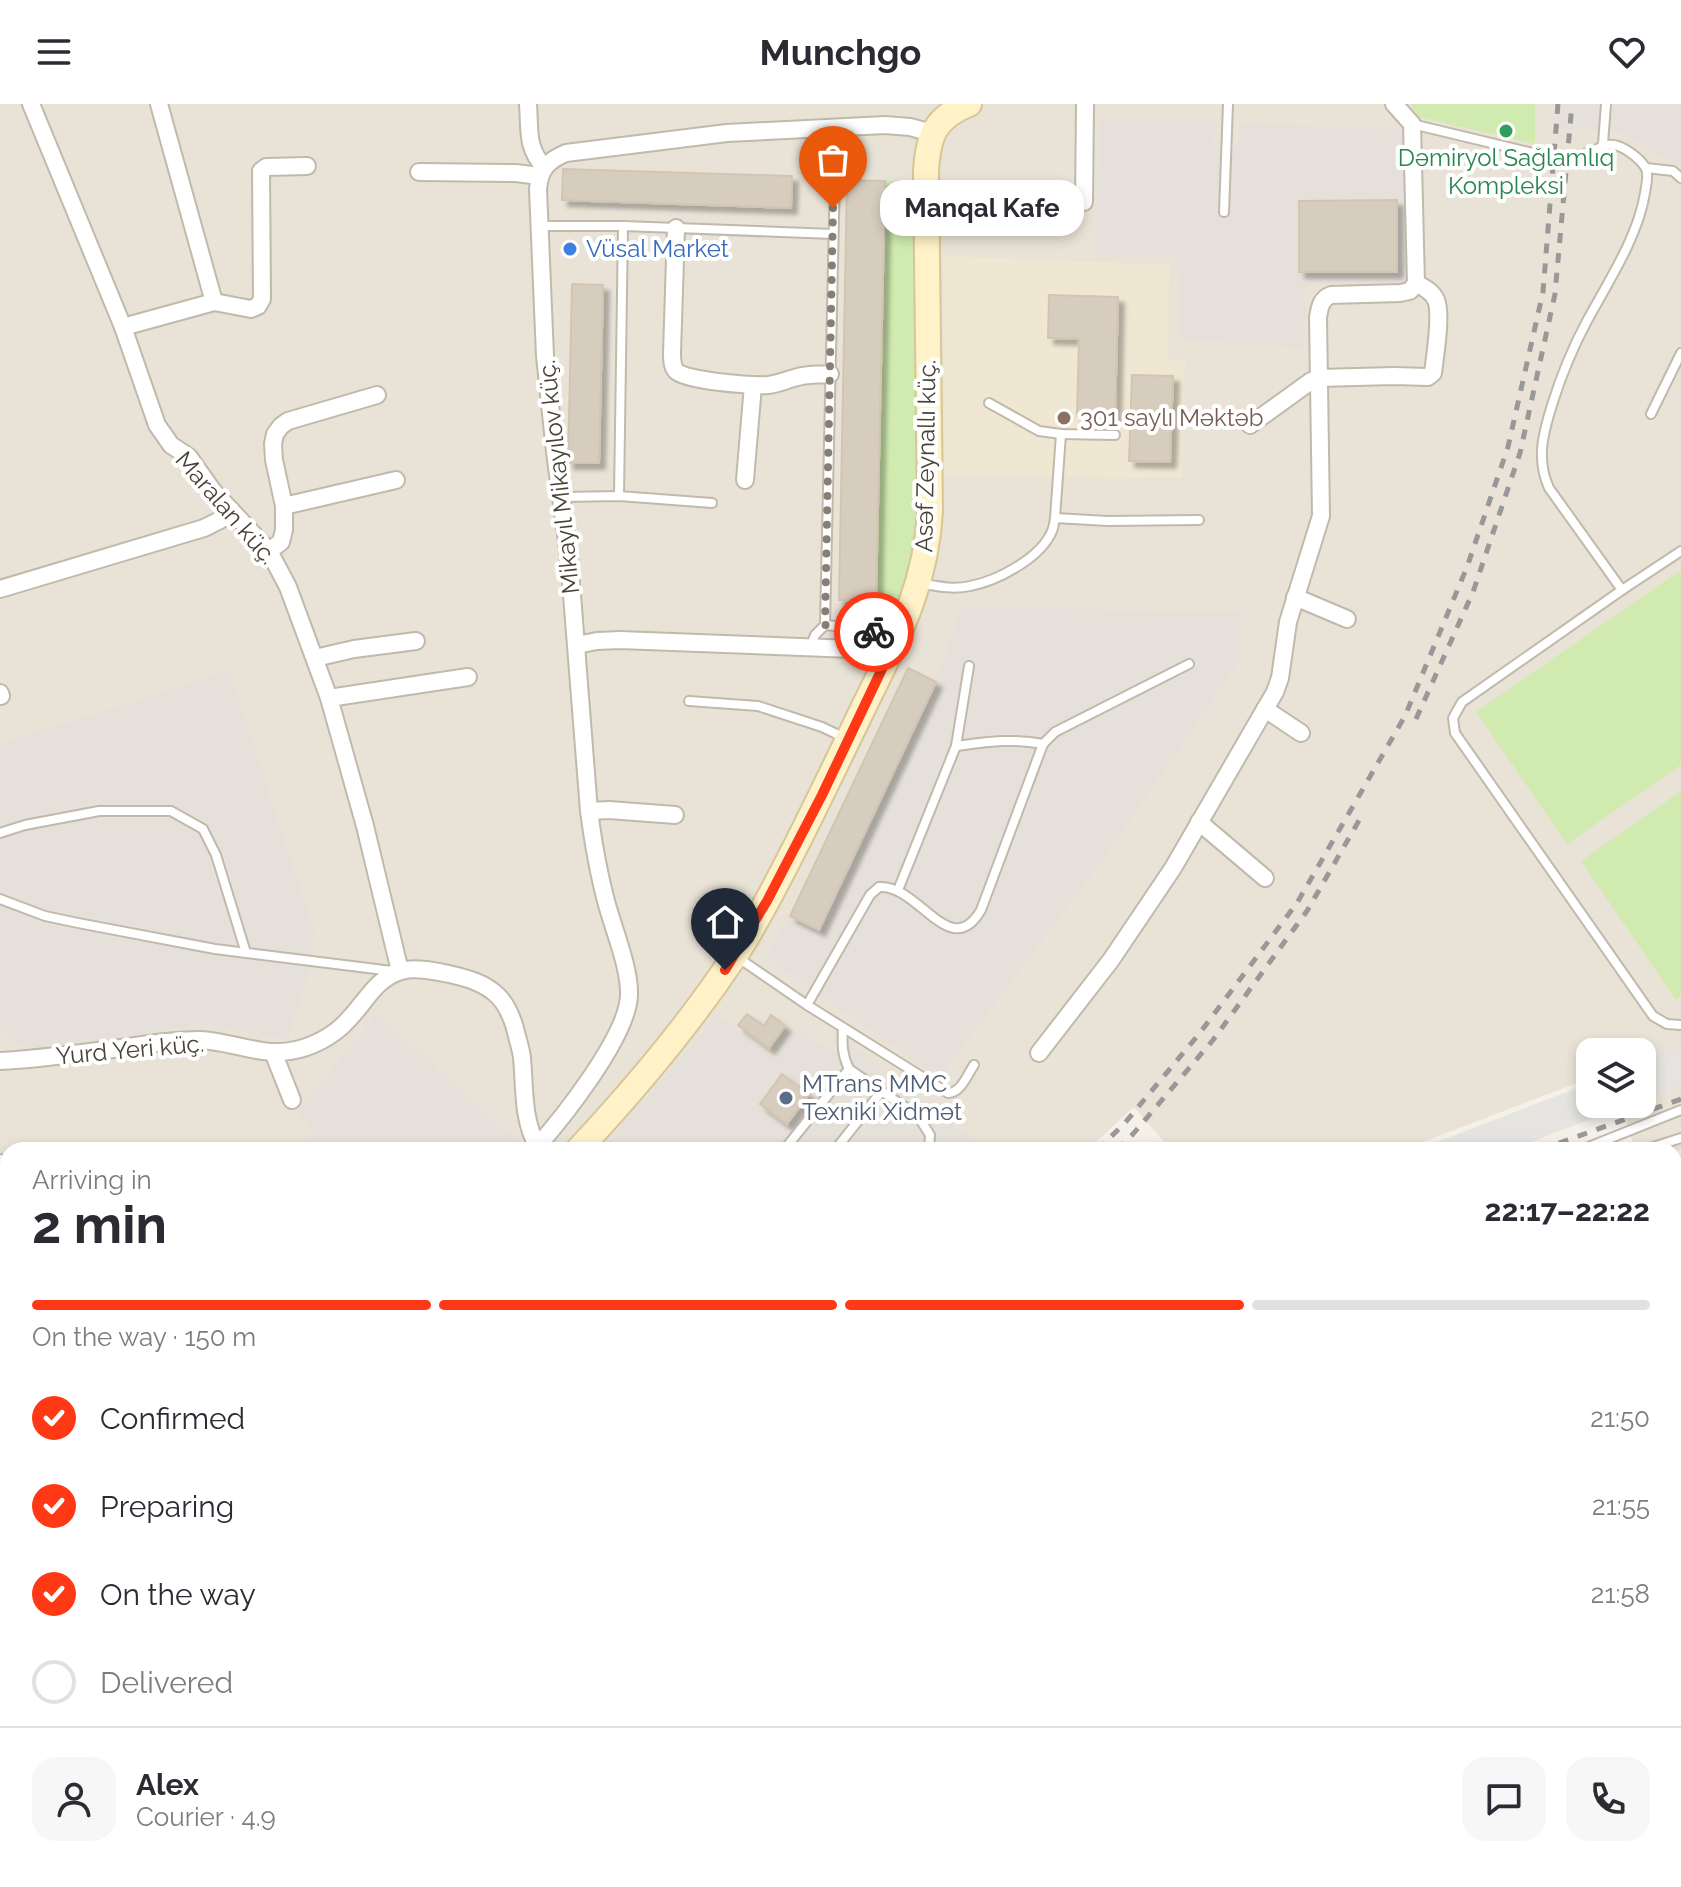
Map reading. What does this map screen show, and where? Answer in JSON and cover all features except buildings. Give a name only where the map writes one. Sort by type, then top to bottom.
[{"type":"main road","points":[[932,133],[959,106]]},
{"type":"main road","name":"Asəf Zeynallı küç.","points":[[585,1142],[691,1016],[735,956],[767,901],[848,739],[919,583],[929,537],[930,511],[926,171],[927,149],[932,133]]},
{"type":"street","name":"Maralan küç.","points":[[31,104],[123,327],[162,435],[189,457],[213,491],[269,551],[288,587],[329,698],[365,826],[400,971]]},
{"type":"street","points":[[159,104],[214,302]]},
{"type":"street","points":[[528,104],[531,145],[542,172]]},
{"type":"street","points":[[1084,202],[1085,104]]},
{"type":"street","points":[[1039,1053],[1111,960],[1173,868],[1275,692],[1295,597],[1321,516],[1320,305],[1324,298],[1331,295],[1400,293],[1410,291],[1416,283],[1412,124],[1394,104]]},
{"type":"street","points":[[419,172],[542,172],[556,157],[581,150],[727,133],[896,126],[932,133]]},
{"type":"street","points":[[123,327],[214,302],[251,309],[258,306],[262,299],[261,171],[266,167],[307,166]]},
{"type":"street","name":"Mikayıl Mikayılov küç.","points":[[541,1142],[606,1053],[624,1021],[629,991],[594,850],[589,811],[577,645],[545,356],[540,226],[542,172]]},
{"type":"street","points":[[676,228],[672,363],[676,370],[697,379],[753,385],[830,374]]},
{"type":"street","points":[[1250,425],[1319,378],[1428,377],[1433,373],[1439,313],[1436,300],[1416,283]]},
{"type":"street","points":[[745,480],[753,385]]},
{"type":"street","points":[[269,551],[281,542],[284,530],[284,506],[274,460],[275,434],[288,421],[377,395]]},
{"type":"street","points":[[284,506],[396,480]]},
{"type":"street","points":[[0,589],[204,528],[231,510]]},
{"type":"street","points":[[1295,597],[1347,619]]},
{"type":"street","points":[[577,645],[620,640],[890,652]]},
{"type":"street","points":[[315,658],[354,649],[416,641]]},
{"type":"street","points":[[329,698],[468,677]]},
{"type":"street","points":[[1265,709],[1301,733]]},
{"type":"street","points":[[589,811],[675,815]]},
{"type":"street","points":[[1199,822],[1265,878]]},
{"type":"street","points":[[400,971],[436,971],[467,978],[501,998],[512,1020],[522,1054],[527,1123],[533,1142]]},
{"type":"street","name":"Yurd Yeri küç.","points":[[0,1061],[200,1040],[273,1052],[291,1051],[327,1038],[350,1019],[374,988],[400,971]]},
{"type":"street","points":[[273,1052],[292,1100]]},
{"type":"lane","points":[[1224,212],[1228,104]]},
{"type":"lane","points":[[1603,144],[1606,104]]},
{"type":"lane","points":[[1412,124],[1554,158],[1591,152],[1603,144],[1623,147],[1646,168],[1673,171],[1681,178]]},
{"type":"lane","points":[[810,648],[815,635],[825,625],[836,127]]},
{"type":"lane","points":[[1622,590],[1549,488],[1543,475],[1541,443],[1554,397],[1572,353],[1634,229],[1645,194],[1646,168]]},
{"type":"lane","points":[[540,226],[833,234]]},
{"type":"lane","points":[[619,496],[623,226]]},
{"type":"lane","points":[[1651,414],[1681,353]]},
{"type":"lane","points":[[989,403],[1039,431],[1115,435]]},
{"type":"lane","points":[[919,583],[940,587],[970,586],[1008,571],[1031,558],[1044,545],[1055,518],[1061,434]]},
{"type":"lane","points":[[562,497],[619,496],[712,503]]},
{"type":"lane","points":[[1055,518],[1199,520]]},
{"type":"lane","points":[[1681,551],[1462,702],[1453,718],[1455,733],[1653,1016],[1667,1024],[1681,1025]]},
{"type":"lane","points":[[825,625],[868,629],[882,639],[890,652]]},
{"type":"lane","points":[[807,1005],[870,895],[879,887],[889,886],[905,894],[944,926],[956,929],[973,923],[981,910],[1043,744],[1055,732],[1189,664]]},
{"type":"lane","points":[[898,890],[956,746],[969,666]]},
{"type":"lane","points":[[689,701],[758,706],[848,739]]},
{"type":"lane","points":[[956,746],[1004,740],[1043,744]]},
{"type":"lane","points":[[0,833],[99,811],[171,811],[203,829],[216,855],[246,953]]},
{"type":"lane","points":[[0,899],[45,916],[78,923],[246,953],[400,971]]},
{"type":"lane","points":[[735,956],[948,1093],[958,1090],[974,1065]]},
{"type":"lane","points":[[843,1028],[842,1050],[849,1069],[918,1116],[930,1135],[930,1142]]},
{"type":"lane","points":[[790,1142],[849,1069]]},
{"type":"lane","points":[[841,1142],[881,1092]]},
{"type":"lane","points":[[1601,1142],[1681,1110]]},
{"type":"shaded area","points":[[0,104],[1681,104],[1681,1142],[1633,1142],[1625,1118],[1656,1118],[1656,1038],[1576,1038],[1576,1083],[1423,1142],[1164,1142],[1134,1107],[1096,1142],[0,1142]]},
{"type":"shaded area","points":[[1558,104],[1681,104],[1681,167],[1619,132],[1556,128]]},
{"type":"shaded area","points":[[1215,119],[1214,146],[1227,147],[1239,146],[1239,123],[1403,130],[1407,282],[1306,285],[1303,348],[1180,339],[1177,256],[1095,255],[1099,121]]},
{"type":"shaded area","name":"301 saylı Məktəb","points":[[943,256],[1169,265],[1168,359],[1185,361],[1182,478],[944,475]]},
{"type":"shaded area","points":[[961,606],[1241,613],[1241,658],[1110,850],[939,1078],[765,957],[790,916],[819,930],[936,682]]},
{"type":"shaded area","points":[[229,671],[314,929],[312,962],[288,1040],[203,1025],[27,1049],[0,1029],[0,744]]},
{"type":"shaded area","points":[[377,1014],[518,1142],[304,1142],[314,1130],[296,1112]]},
{"type":"shaded area","points":[[717,1015],[774,1059],[799,1027],[832,1054],[849,1044],[976,1142],[607,1142]]},
{"type":"shaded area","points":[[1681,1049],[1681,1084],[1656,1094],[1656,1058]]},
{"type":"shaded area","points":[[1576,1088],[1576,1118],[1593,1118],[1531,1142],[1437,1142]]},
{"type":"green space","name":"Dəmiryol Sağlamlıq Kompleksi","points":[[1410,104],[1535,104],[1535,144],[1419,117]]},
{"type":"green space","points":[[913,180],[918,496],[916,538],[892,622],[876,618],[885,181]]},
{"type":"green space","points":[[1681,570],[1681,765],[1567,844],[1476,712]]},
{"type":"green space","points":[[1681,791],[1681,996],[1676,1000],[1581,861]]},
{"type":"railway","points":[[1105,1142],[1199,1034],[1297,903],[1405,716],[1467,567],[1508,447],[1543,292],[1558,104]]},
{"type":"railway","points":[[1416,719],[1473,592],[1520,453],[1555,294],[1572,104]]},
{"type":"railway","points":[[1125,1142],[1213,1040],[1307,911],[1361,817]]},
{"type":"railway","points":[[1562,1142],[1681,1099]]},
{"type":"way so far","points":[[833,208],[825,625],[858,627],[874,632]]},
{"type":"place","name":"Dəmiryol Sağlamlıq Kompleksi","points":[[1506,131]]},
{"type":"place","name":"Manqal Kafe","points":[[833,208]]},
{"type":"place","name":"Vüsal Market","points":[[570,249]]},
{"type":"place","name":"301 saylı Məktəb","points":[[1064,418]]},
{"type":"place","name":"MTrans MMC Texniki Xidmət","points":[[786,1098]]},
{"type":"route","points":[[725,970],[767,901],[822,795],[890,652],[874,632]]}]
